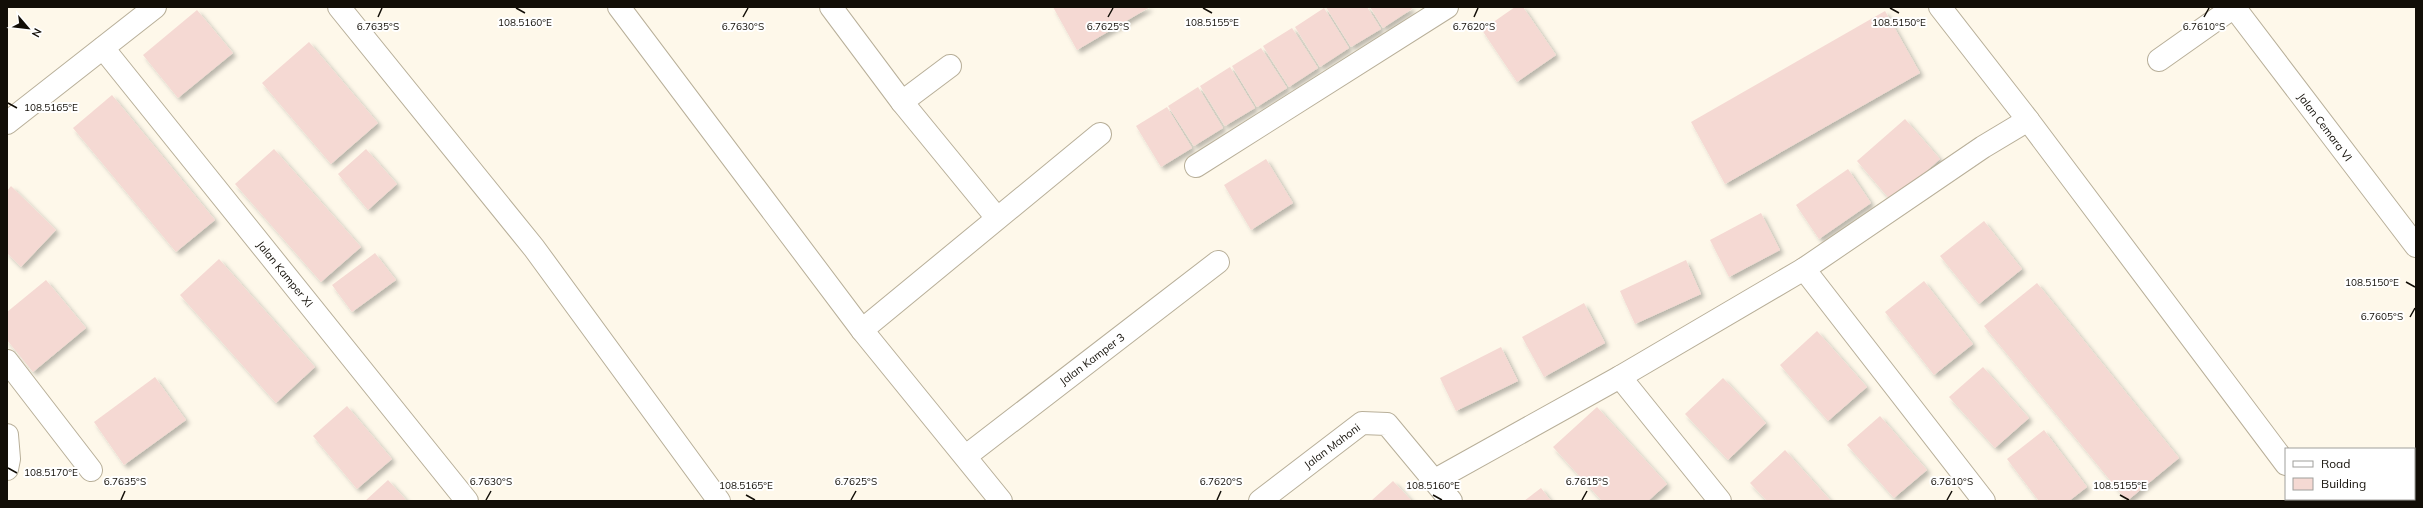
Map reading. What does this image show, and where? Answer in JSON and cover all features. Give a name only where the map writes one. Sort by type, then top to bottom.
[{"type":"street","points":[[7,123],[155,7]]},
{"type":"street","points":[[339,7],[534,248],[719,501]]},
{"type":"street","points":[[619,7],[862,330],[1002,501]]},
{"type":"street","points":[[831,7],[902,102],[997,218]]},
{"type":"street","points":[[1196,166],[1447,7]]},
{"type":"street","points":[[1940,7],[2028,120],[2285,463]]},
{"type":"street","points":[[2159,60],[2234,7]]},
{"type":"street","name":"Jalan Cemara VI","points":[[2234,7],[2416,246]]},
{"type":"street","name":"Jalan Kamper XI","points":[[103,48],[467,501]]},
{"type":"street","points":[[902,102],[950,66]]},
{"type":"street","points":[[1435,480],[1620,377],[1804,269],[1983,147],[2028,120]]},
{"type":"street","points":[[862,330],[1100,134]]},
{"type":"street","name":"Jalan Kamper 3","points":[[966,456],[1218,262]]},
{"type":"street","points":[[1804,269],[1984,501]]},
{"type":"street","points":[[7,361],[91,470]]},
{"type":"street","points":[[1620,377],[1720,501]]},
{"type":"street","name":"Jalan Mahoni","points":[[1260,501],[1362,423],[1387,424],[1451,501]]},
{"type":"street","points":[[7,435],[9,459],[7,469]]},
{"type":"building","points":[[1053,7],[1150,7],[1077,50]]},
{"type":"building","points":[[1326,7],[1367,7],[1381,29],[1351,47]]},
{"type":"building","points":[[1370,7],[1411,7],[1412,9],[1383,28]]},
{"type":"building","points":[[1515,7],[1523,7],[1556,55],[1517,82],[1482,30]]},
{"type":"building","points":[[1324,8],[1349,48],[1320,67],[1295,27]]},
{"type":"building","points":[[197,10],[233,53],[178,98],[143,55]]},
{"type":"building","points":[[1885,11],[1920,73],[1725,184],[1691,122]]},
{"type":"building","points":[[1292,28],[1318,68],[1289,87],[1263,46]]},
{"type":"building","points":[[309,42],[378,123],[331,164],[262,83]]},
{"type":"building","points":[[1261,48],[1287,88],[1257,107],[1232,66]]},
{"type":"building","points":[[1230,67],[1255,108],[1225,126],[1200,86]]},
{"type":"building","points":[[1198,87],[1223,128],[1194,146],[1168,106]]},
{"type":"building","points":[[112,95],[215,220],[176,252],[73,128]]},
{"type":"building","points":[[1167,107],[1192,148],[1161,167],[1136,126]]},
{"type":"building","points":[[1905,119],[1940,159],[1892,202],[1857,161]]},
{"type":"building","points":[[274,149],[361,247],[321,282],[235,184]]},
{"type":"building","points":[[366,149],[397,184],[368,210],[338,174]]},
{"type":"building","points":[[1266,159],[1293,203],[1251,230],[1224,185]]},
{"type":"building","points":[[1848,169],[1871,203],[1819,239],[1796,205]]},
{"type":"building","points":[[11,186],[56,230],[21,267],[7,253],[7,191]]},
{"type":"building","points":[[1761,213],[1780,250],[1729,277],[1710,240]]},
{"type":"building","points":[[1984,221],[2022,269],[1979,304],[1940,256]]},
{"type":"building","points":[[375,253],[396,280],[352,312],[332,285]]},
{"type":"building","points":[[219,259],[315,367],[276,403],[180,295]]},
{"type":"building","points":[[1686,260],[1701,294],[1635,324],[1620,291]]},
{"type":"building","points":[[46,280],[86,328],[33,372],[7,340],[7,312]]},
{"type":"building","points":[[1924,281],[1973,344],[1934,375],[1885,312]]},
{"type":"building","points":[[2037,283],[2179,458],[2127,501],[1984,326]]},
{"type":"building","points":[[1584,303],[1605,343],[1544,377],[1522,337]]},
{"type":"building","points":[[1817,331],[1867,387],[1828,421],[1780,365]]},
{"type":"building","points":[[1501,347],[1518,381],[1456,411],[1440,378]]},
{"type":"building","points":[[1983,367],[2029,418],[1995,448],[1949,397]]},
{"type":"building","points":[[155,377],[186,420],[124,465],[94,422]]},
{"type":"building","points":[[1723,378],[1766,423],[1728,460],[1685,414]]},
{"type":"building","points":[[347,406],[392,459],[357,489],[313,436]]},
{"type":"building","points":[[1597,407],[1667,484],[1648,501],[1602,501],[1553,447]]},
{"type":"building","points":[[1880,416],[1927,470],[1894,498],[1847,445]]},
{"type":"building","points":[[2044,430],[2087,487],[2069,501],[2039,501],[2007,459]]},
{"type":"building","points":[[1785,450],[1831,501],[1767,501],[1750,483]]},
{"type":"building","points":[[388,480],[407,501],[365,501]]},
{"type":"building","points":[[1393,481],[1412,501],[1371,501]]},
{"type":"building","points":[[1541,488],[1551,501],[1524,501]]}]
